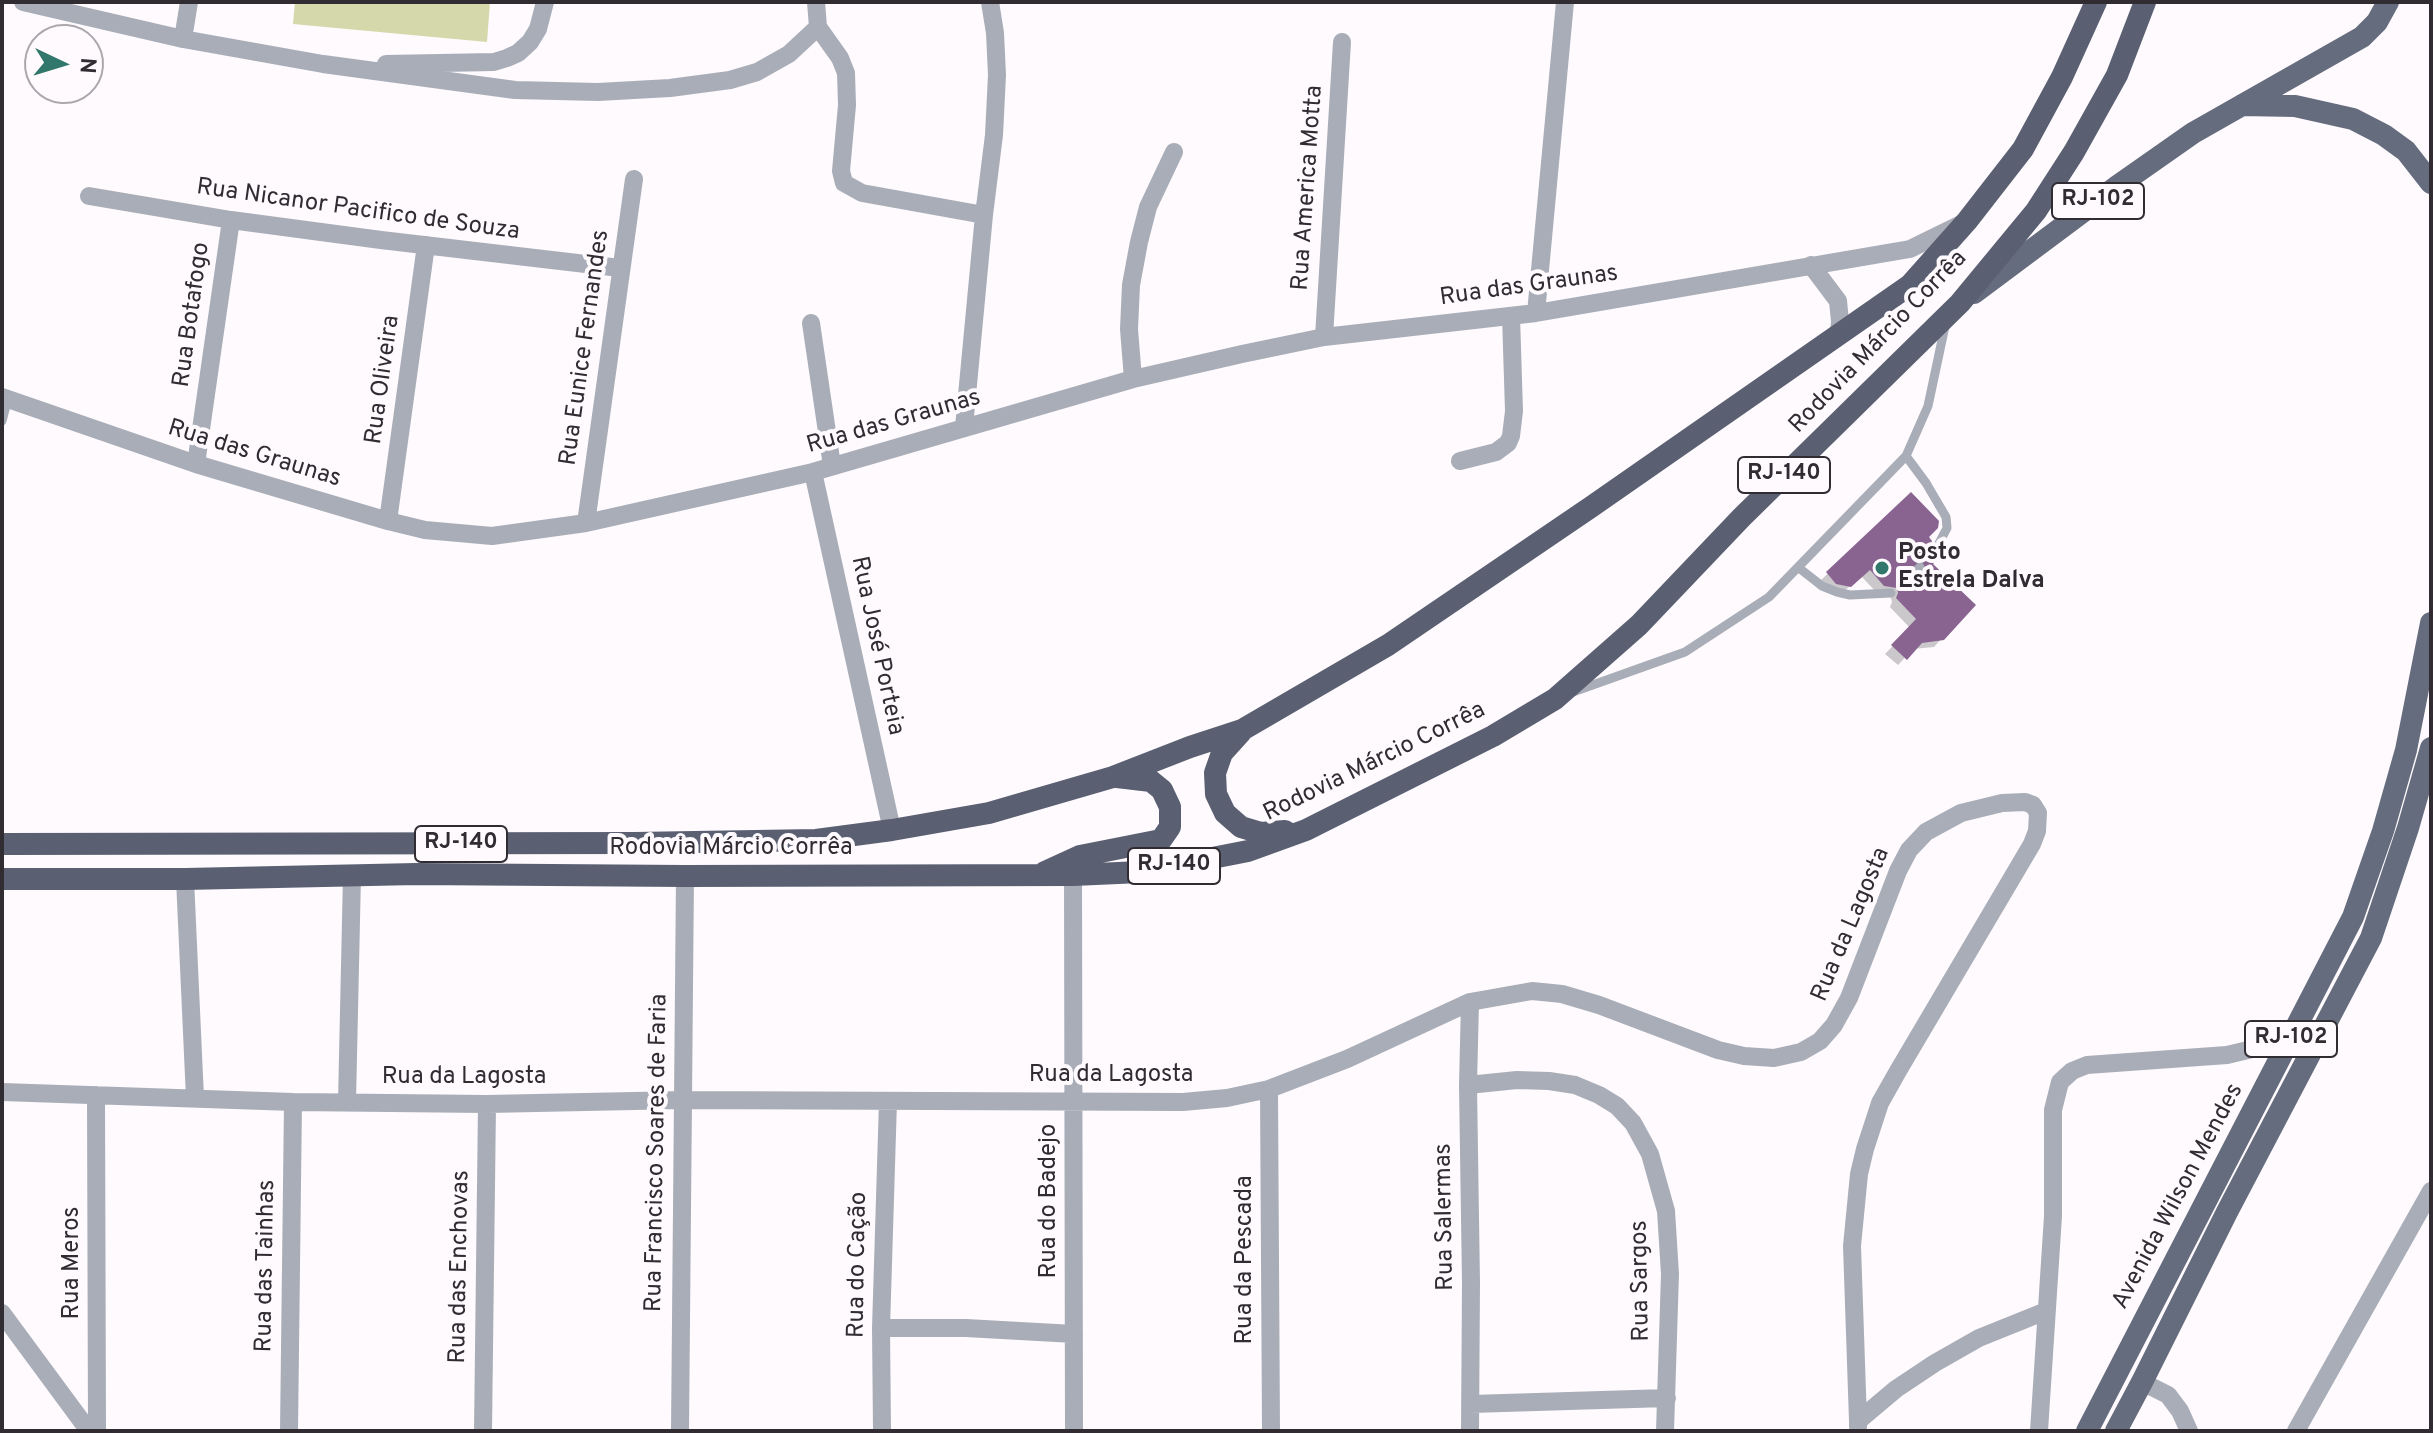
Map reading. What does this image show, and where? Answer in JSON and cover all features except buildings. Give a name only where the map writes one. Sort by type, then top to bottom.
[{"type":"highway","name":"Rodovia Márcio Corrêa","points":[[2,844],[816,840],[989,813],[1113,777],[1242,730],[1388,645],[1910,285],[1967,221],[2023,149],[2062,77],[2096,2]]},
{"type":"highway","name":"Rodovia Márcio Corrêa","points":[[2,879],[352,875],[1073,875],[1156,870],[1248,851],[1306,830],[1493,736],[1555,699],[1639,625],[1742,517],[1953,310],[2036,211],[2074,152],[2117,75],[2145,2]]},
{"type":"highway","points":[[1242,730],[1222,753],[1215,773],[1216,794],[1225,813],[1241,827],[1261,833],[1306,830]]},
{"type":"highway","points":[[1037,876],[1080,856],[1161,840],[1170,827],[1170,807],[1162,790],[1151,781],[1113,777]]},
{"type":"main road","points":[[2241,105],[2362,37],[2377,22],[2388,2]]},
{"type":"main road","name":"RJ-102","points":[[1953,310],[2154,159],[2241,105]]},
{"type":"main road","points":[[2241,105],[2295,106],[2353,119],[2406,151],[2431,183]]},
{"type":"main road","name":"Avenida Wilson Mendes","points":[[2087,1431],[2353,917],[2383,831],[2406,750],[2431,623]]},
{"type":"main road","name":"Avenida Wilson Mendes","points":[[2116,1431],[2371,938],[2431,748]]},
{"type":"street","points":[[23,2],[183,39],[323,64],[515,90],[598,92],[670,88],[730,80],[757,72],[789,54],[818,27]]},
{"type":"street","points":[[183,39],[189,2]]},
{"type":"street","points":[[323,64],[494,62],[518,53],[530,42],[538,29],[545,2]]},
{"type":"street","points":[[816,2],[818,27],[840,58],[846,73],[847,105],[841,171],[844,183],[862,193],[984,215]]},
{"type":"street","points":[[964,427],[994,135],[997,75],[990,2]]},
{"type":"street","points":[[1536,313],[1565,2]]},
{"type":"street","name":"Rua America Motta","points":[[1324,337],[1342,42]]},
{"type":"street","points":[[1133,379],[1129,329],[1131,285],[1148,207],[1174,152]]},
{"type":"street","name":"Rua Eunice Fernandes","points":[[586,523],[634,179]]},
{"type":"street","name":"Rua Nicanor Pacifico de Souza","points":[[89,196],[231,220],[620,268]]},
{"type":"street","name":"Rua Botafogo","points":[[196,464],[231,220]]},
{"type":"street","name":"Rua das Graunas","points":[[5,398],[196,464],[388,521],[425,530],[492,536],[586,523],[813,472],[1133,379],[1324,337],[1536,313],[1910,249],[1967,221]]},
{"type":"street","name":"Rua Oliveira","points":[[388,521],[426,245]]},
{"type":"street","points":[[1811,265],[1838,301],[1839,335]]},
{"type":"street","points":[[1460,461],[1496,452],[1508,443],[1511,436],[1514,411],[1511,316]]},
{"type":"street","points":[[811,323],[832,466]]},
{"type":"street","name":"Rua José Porteia","points":[[813,472],[892,830]]},
{"type":"street","name":"Rua da Lagosta","points":[[2,1092],[293,1102],[487,1104],[683,1100],[1183,1102],[1227,1098],[1269,1089],[1347,1059],[1470,1002],[1514,993],[1545,991],[1599,1005],[1718,1050],[1774,1058],[1801,1052],[1820,1041],[1834,1025],[1849,998],[1898,871],[1909,850],[1926,832],[1961,813],[2014,801],[2033,805],[2039,820],[2032,844],[1880,1103],[1865,1149],[1859,1174],[1852,1246],[1858,1426]]},
{"type":"street","points":[[347,1102],[352,875]]},
{"type":"street","name":"Rua do Badejo","points":[[1073,875],[1074,1431]]},
{"type":"street","name":"Rua Francisco Soares de Faria","points":[[680,1431],[685,876]]},
{"type":"street","points":[[185,879],[195,1098]]},
{"type":"street","name":"Rua Salermas","points":[[1470,1002],[1470,1431]]},
{"type":"street","points":[[2039,1431],[2053,1216],[2053,1110],[2060,1082],[2065,1076],[2087,1065],[2227,1055],[2290,1040]]},
{"type":"street","name":"Rua Sargos","points":[[1468,1085],[1517,1080],[1575,1085],[1617,1106],[1633,1123],[1650,1154],[1666,1211],[1670,1274],[1665,1431]]},
{"type":"street","name":"Rua da Pescada","points":[[1269,1089],[1271,1431]]},
{"type":"street","name":"Rua Meros","points":[[96,1095],[97,1431]]},
{"type":"street","name":"Rua do Cação","points":[[882,1431],[881,1328],[888,1101]]},
{"type":"street","name":"Rua das Tainhas","points":[[289,1431],[293,1102]]},
{"type":"street","name":"Rua das Enchovas","points":[[483,1431],[487,1104]]},
{"type":"street","points":[[2296,1431],[2431,1191]]},
{"type":"street","points":[[1858,1426],[1896,1389],[1946,1357],[1979,1338],[2046,1311]]},
{"type":"street","points":[[2,1313],[89,1431]]},
{"type":"street","points":[[881,1328],[966,1328],[1074,1334]]},
{"type":"street","points":[[2142,1382],[2168,1395],[2189,1431]]},
{"type":"street","points":[[1471,1404],[1667,1398]]},
{"type":"lane","points":[[1555,699],[1685,652],[1769,597],[1799,568],[1906,456],[1928,406],[1953,310]]},
{"type":"lane","points":[[2,421],[5,398]]},
{"type":"lane","points":[[1906,456],[1946,517],[1947,528],[1937,547]]},
{"type":"lane","points":[[1799,568],[1822,586],[1837,592],[1850,595],[1891,593]]},
{"type":"green space","points":[[295,2],[490,2],[487,42],[293,24]]},
{"type":"place","name":"Posto Estrela Dalva","points":[[1882,568]]}]
